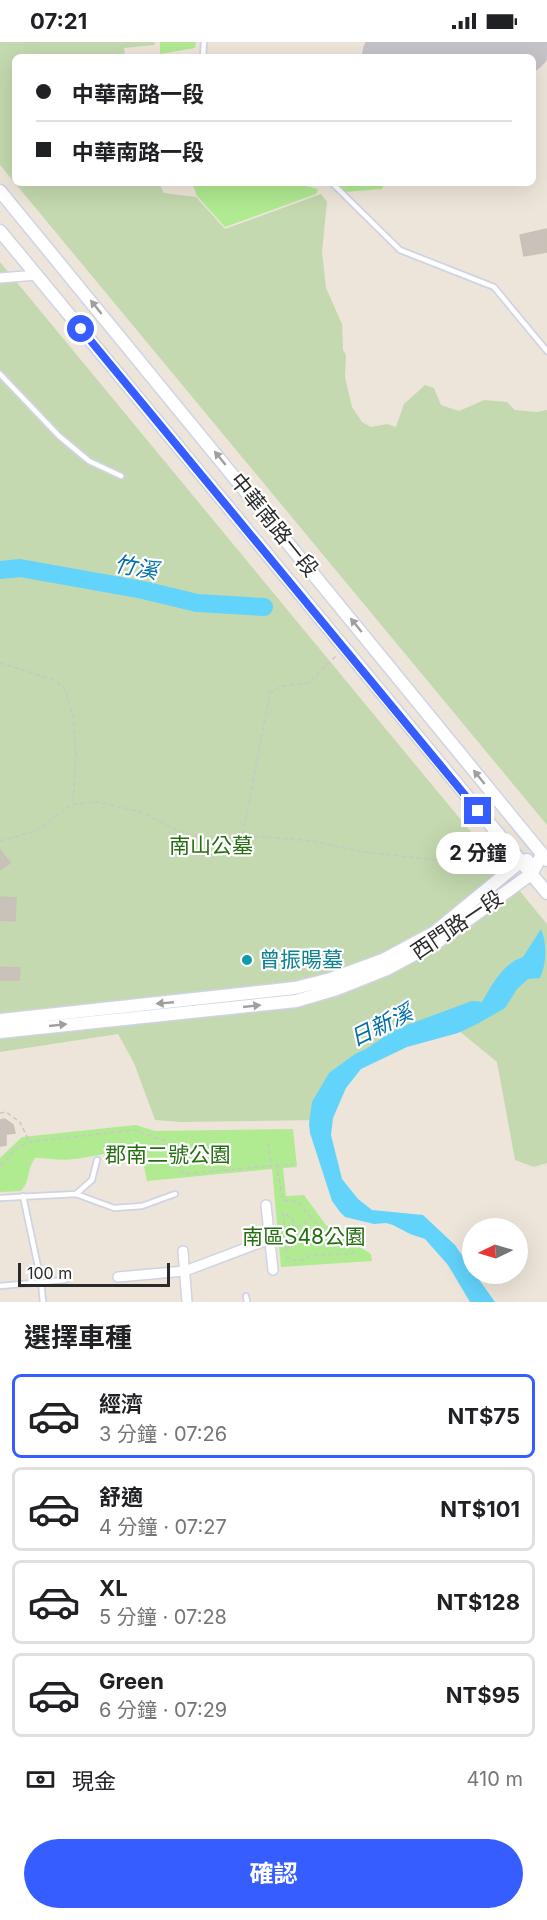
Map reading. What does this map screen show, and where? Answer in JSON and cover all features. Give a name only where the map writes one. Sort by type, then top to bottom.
[{"type":"street","name":"中華南路一段","points":[[0,191],[545,858]]},
{"type":"street","name":"中華南路一段","points":[[0,231],[547,893]]},
{"type":"street","points":[[0,278],[38,275]]},
{"type":"street","name":"西門路一段","points":[[0,1020],[295,988],[332,979],[383,960],[435,932],[520,862],[545,858]]},
{"type":"street","name":"西門路一段","points":[[0,1032],[296,1001],[337,989],[387,969],[440,941],[531,874],[545,858]]},
{"type":"street","points":[[266,1205],[273,1270]]},
{"type":"street","points":[[118,1277],[184,1271],[270,1239]]},
{"type":"street","points":[[183,1251],[187,1302]]},
{"type":"lane","points":[[335,186],[400,250],[494,288],[547,351]]},
{"type":"lane","points":[[0,374],[59,436],[89,460],[121,476]]},
{"type":"lane","points":[[76,1194],[92,1180],[97,1160]]},
{"type":"lane","points":[[0,1198],[76,1194],[114,1208],[142,1206],[175,1194]]},
{"type":"lane","points":[[23,1196],[44,1302]]},
{"type":"lane","points":[[0,1286],[65,1280]]},
{"type":"path","points":[[243,835],[270,693],[281,686],[308,682],[344,648]]},
{"type":"path","points":[[0,663],[51,679],[65,688],[73,717],[76,755],[73,804]]},
{"type":"path","points":[[0,841],[35,831],[73,804],[98,802],[141,812],[179,831],[203,838],[243,835],[313,841],[359,851],[442,861],[490,875]]},
{"type":"path","points":[[0,1113],[6,1112],[20,1122],[29,1142]]},
{"type":"path","points":[[0,1165],[15,1149],[29,1142],[134,1130],[165,1141],[175,1154],[183,1174],[271,1164],[293,1164]]},
{"type":"path","points":[[268,1143],[271,1164]]},
{"type":"path","points":[[276,1164],[283,1200],[298,1202],[313,1218],[321,1230],[351,1247],[354,1251],[352,1254],[310,1255],[303,1260],[291,1260],[287,1257],[283,1213],[292,1218],[296,1229],[313,1218]]},
{"type":"path","points":[[286,1249],[291,1246]]},
{"type":"green space","points":[[0,42],[155,42],[154,45],[124,48],[125,54],[12,54],[12,179],[0,165]]},
{"type":"green space","points":[[160,42],[196,42],[195,48],[160,54]]},
{"type":"green space","points":[[17,186],[160,186],[164,193],[196,197],[225,229],[321,194],[327,202],[322,252],[326,288],[342,324],[343,350],[346,355],[345,377],[352,407],[362,422],[371,427],[387,424],[396,427],[404,404],[425,385],[434,388],[441,405],[459,411],[484,400],[507,402],[515,410],[537,412],[547,410],[547,825]]},
{"type":"green space","points":[[193,186],[306,186],[318,189],[316,194],[225,227],[197,196]]},
{"type":"green space","points":[[333,186],[383,186],[382,189],[344,192]]},
{"type":"green space","name":"南山公墓","points":[[0,262],[547,924],[547,1163],[534,1167],[515,1160],[497,1062],[453,1026],[356,1061],[320,1120],[181,1122],[155,1120],[134,1063],[118,1034],[0,1052]]},
{"type":"green space","name":"郡南二號公園","points":[[136,1125],[155,1131],[293,1129],[297,1167],[283,1168],[286,1196],[304,1195],[326,1225],[371,1254],[372,1261],[281,1267],[272,1169],[147,1181],[143,1162],[126,1154],[110,1153],[69,1160],[35,1158],[21,1191],[0,1192],[0,1158],[22,1137]]},
{"type":"water","points":[[541,929],[545,953],[540,978],[528,979],[517,989],[505,1008],[479,1023],[458,1033],[407,1047],[361,1069],[346,1088],[333,1118],[331,1135],[342,1179],[358,1199],[372,1210],[423,1215],[455,1245],[462,1255],[462,1284],[482,1284],[495,1302],[470,1302],[448,1265],[425,1239],[393,1225],[374,1224],[345,1217],[340,1212],[332,1201],[310,1133],[312,1102],[329,1073],[355,1054],[396,1029],[472,1001],[482,1002],[503,970],[523,957]]},
{"type":"building","points":[[547,229],[547,252],[524,256],[520,235]]},
{"type":"building","points":[[0,850],[10,863],[0,870]]},
{"type":"building","points":[[0,897],[16,898],[15,921],[0,920]]},
{"type":"building","points":[[0,967],[20,968],[19,980],[0,980]]},
{"type":"building","points":[[5,1119],[13,1125],[15,1133],[6,1134],[6,1145],[0,1146],[0,1120]]},
{"type":"waterway","name":"竹溪","points":[[0,570],[20,568],[143,590],[197,603],[264,607]]},
{"type":"taxiway","points":[[435,42],[436,50]]},
{"type":"runway","points":[[413,54],[518,42]]},
{"type":"place","name":"曾振暘墓","points":[[247,960]]},
{"type":"route","points":[[81,329],[478,811]]},
{"type":"water label","name":"日新溪","points":[[381,1025]]},
{"type":"park label","name":"南區S48公園","points":[[304,1237]]}]
